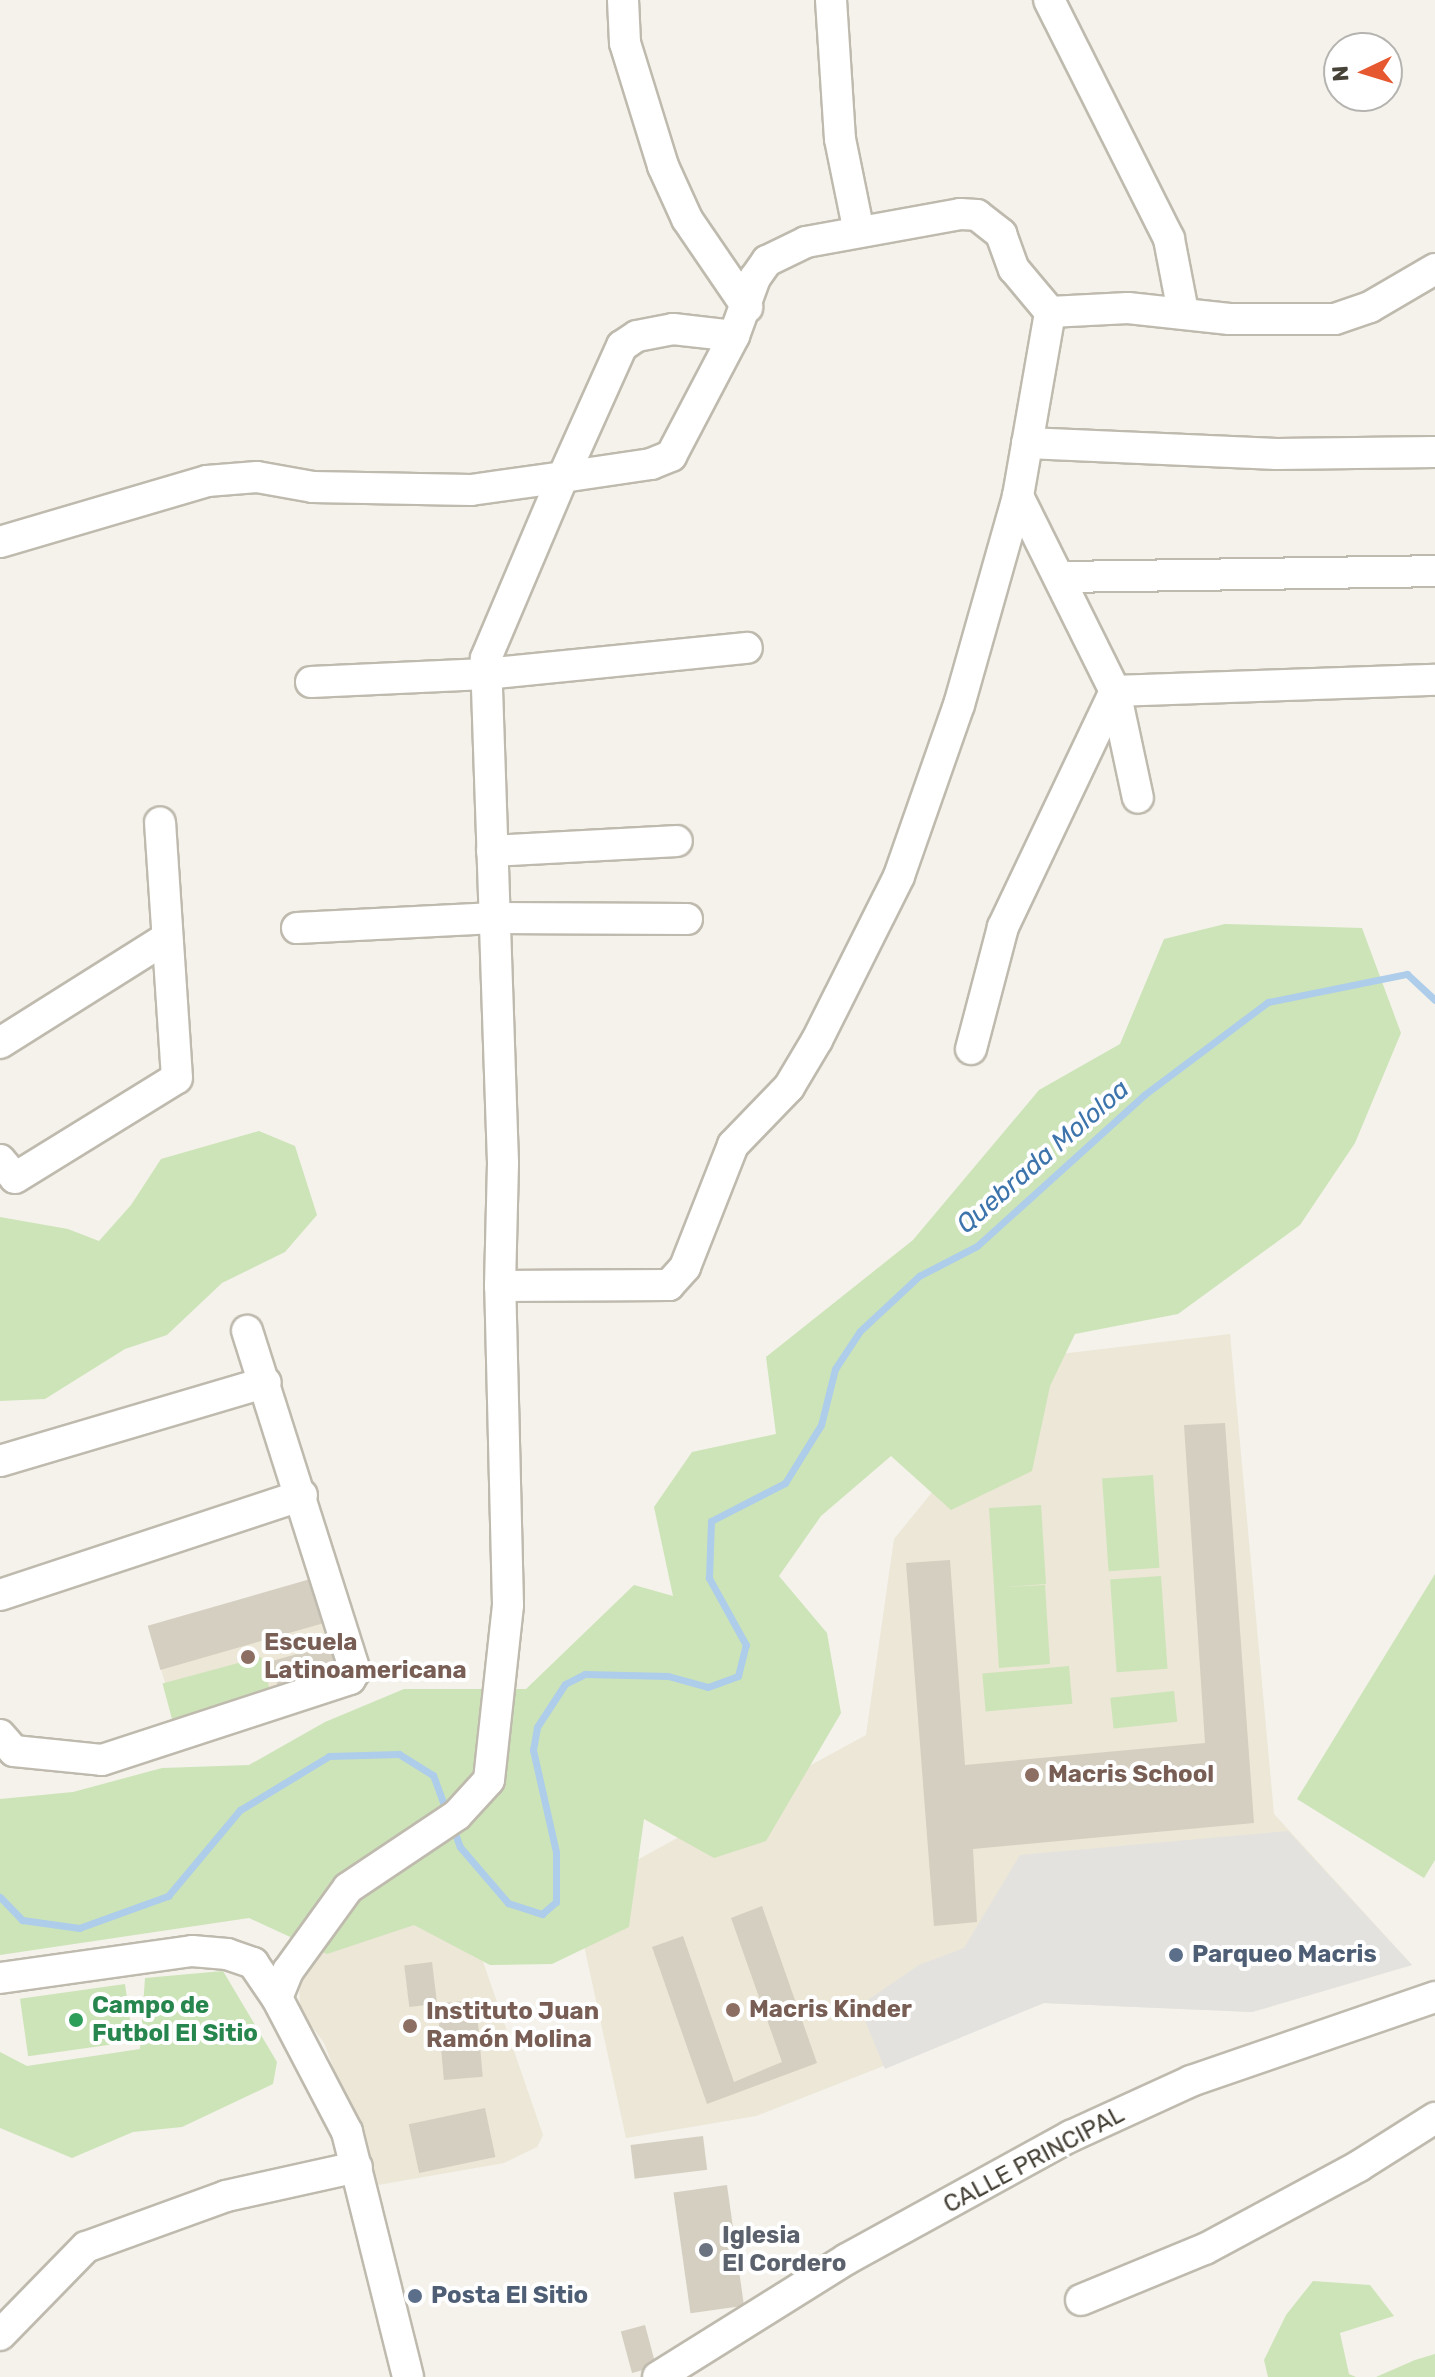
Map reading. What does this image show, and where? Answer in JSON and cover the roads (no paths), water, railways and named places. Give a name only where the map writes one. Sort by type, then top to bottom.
[{"type":"street","points":[[623,0],[625,43],[663,166],[694,231],[747,307]]},
{"type":"street","points":[[831,0],[840,139],[859,232]]},
{"type":"street","points":[[1049,0],[1169,239],[1183,312]]},
{"type":"street","points":[[0,542],[207,481],[257,477],[313,487],[471,490],[651,464],[671,456],[734,336],[755,278],[767,261],[806,242],[977,215],[1001,234],[1014,269],[1050,312],[1018,496],[959,705],[899,876],[789,1087],[733,1145],[685,1267],[669,1285],[500,1286]]},
{"type":"street","points":[[1050,312],[1183,312],[1229,319],[1335,319],[1370,307],[1435,269]]},
{"type":"street","points":[[277,1998],[288,1971],[348,1888],[457,1815],[489,1780],[508,1605],[500,1286],[503,1163],[486,658],[622,346],[637,336],[673,329],[734,336]]},
{"type":"street","points":[[1027,443],[1277,454],[1435,452]]},
{"type":"street","points":[[1018,496],[1062,577],[1115,691],[1138,798]]},
{"type":"street","points":[[1062,577],[1435,571]]},
{"type":"street","points":[[311,682],[485,674],[747,648]]},
{"type":"street","points":[[1115,691],[1435,680]]},
{"type":"street","points":[[971,1049],[1003,927],[1115,691]]},
{"type":"street","points":[[0,1160],[15,1178],[177,1078],[160,823]]},
{"type":"street","points":[[492,851],[677,841]]},
{"type":"street","points":[[297,928],[495,918],[687,919]]},
{"type":"street","points":[[0,1043],[167,938]]},
{"type":"street","points":[[0,1735],[14,1751],[102,1760],[350,1679],[353,1660],[266,1382],[247,1331]]},
{"type":"street","points":[[0,1461],[266,1382]]},
{"type":"street","points":[[0,1595],[302,1495]]},
{"type":"street","points":[[0,1978],[192,1951],[253,1963],[277,1998],[347,2132],[408,2377]]},
{"type":"street","name":"CALLE PRINCIPAL","points":[[658,2377],[847,2259],[1071,2136],[1191,2081],[1435,1997]]},
{"type":"street","points":[[1081,2300],[1205,2249],[1359,2166],[1435,2118]]},
{"type":"street","points":[[0,2335],[86,2247],[226,2196],[357,2167]]},
{"type":"waterway","name":"Quebrada Mololoa","points":[[453,1828],[460,1847],[508,1903],[542,1914],[556,1902],[556,1852],[533,1750],[537,1727],[565,1684],[585,1674],[668,1676],[708,1687],[738,1676],[746,1645],[709,1578],[711,1521],[785,1483],[821,1425],[835,1369],[860,1331],[919,1276],[977,1246],[1144,1095],[1268,1002],[1407,974],[1435,1000]]},
{"type":"waterway","name":"Quebrada Mololoa","points":[[0,1897],[22,1920],[79,1928],[168,1896],[240,1810],[329,1756],[399,1754],[433,1775],[447,1813]]},
{"type":"place","name":"Escuela Latinoamericana","points":[[248,1657]]},
{"type":"place","name":"Macris School","points":[[1032,1775]]},
{"type":"place","name":"Parqueo Macris","points":[[1176,1955]]},
{"type":"place","name":"Macris Kinder","points":[[733,2010]]},
{"type":"place","name":"Campo de Futbol El Sitio","points":[[76,2020]]},
{"type":"place","name":"Instituto Juan Ramón Molina","points":[[410,2026]]},
{"type":"place","name":"Iglesia El Cordero","points":[[706,2250]]},
{"type":"place","name":"Posta El Sitio","points":[[415,2296]]}]
